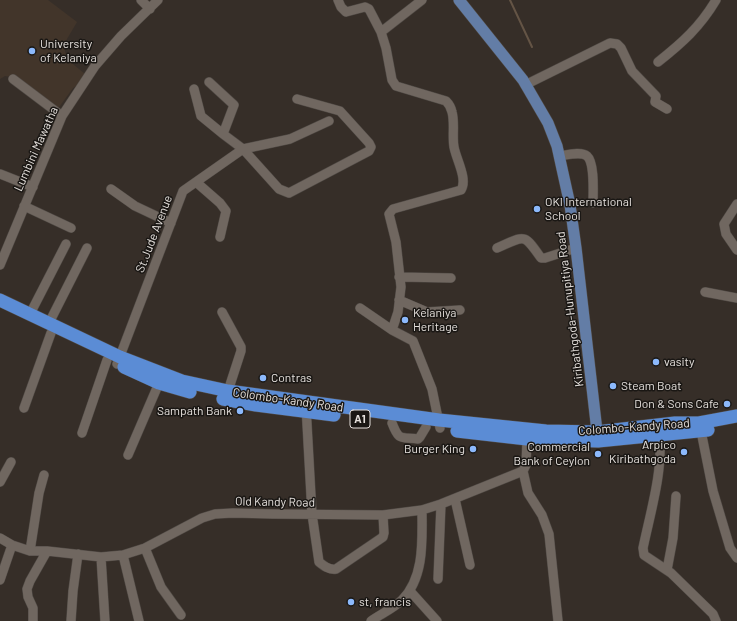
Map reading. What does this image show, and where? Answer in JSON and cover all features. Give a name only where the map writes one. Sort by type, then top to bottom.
[{"type":"highway","name":"Colombo-Kandy Road","points":[[0,300],[30,314],[50,328]]},
{"type":"highway","name":"Colombo-Kandy Road","points":[[0,310],[50,328],[159,383],[178,389],[256,405],[306,407],[440,424],[527,439],[659,435],[701,431],[737,424]]},
{"type":"highway","name":"Colombo-Kandy Road","points":[[115,360],[182,381],[228,391],[306,407],[426,427],[440,424],[546,430],[597,437],[675,423],[699,423],[737,416]]},
{"type":"main road","name":"Kiribathgoda-Hunupitiya Road","points":[[459,0],[525,84],[548,123],[557,146],[570,205],[576,248],[597,437]]},
{"type":"street","points":[[141,0],[150,9]]},
{"type":"street","name":"Lumbini Mawatha","points":[[0,265],[62,116],[95,66],[121,36],[158,0]]},
{"type":"street","points":[[338,0],[341,7],[346,12],[365,7],[369,9],[381,32],[386,48],[392,80],[396,86],[446,101],[450,105],[452,112],[454,147],[464,180],[464,186],[461,190],[393,209],[389,214],[396,242],[401,287],[398,312],[392,330]]},
{"type":"street","points":[[381,32],[422,0]]},
{"type":"street","points":[[658,62],[685,41],[699,25],[716,0]]},
{"type":"street","points":[[525,84],[610,43],[617,44],[621,48],[632,71],[656,96],[656,102],[667,109]]},
{"type":"street","points":[[13,80],[62,116]]},
{"type":"street","points":[[209,82],[234,105],[223,134]]},
{"type":"street","points":[[194,89],[202,116],[243,149],[279,189],[289,193],[369,151],[371,147],[340,111],[297,99]]},
{"type":"street","points":[[243,149],[290,139],[329,121]]},
{"type":"street","name":"St.Jude Avenue","points":[[82,433],[115,360],[183,191],[243,149]]},
{"type":"street","points":[[559,156],[580,154],[587,156],[592,162],[593,203]]},
{"type":"street","points":[[0,174],[33,187]]},
{"type":"street","points":[[196,182],[220,203],[226,211],[220,237]]},
{"type":"street","points":[[111,189],[135,206],[171,223]]},
{"type":"street","points":[[737,204],[724,224],[726,234],[737,250]]},
{"type":"street","points":[[24,206],[71,228]]},
{"type":"street","points":[[497,248],[520,238],[525,238],[530,242],[541,258],[576,248]]},
{"type":"street","points":[[30,314],[66,244]]},
{"type":"street","points":[[24,408],[50,328],[87,248]]},
{"type":"street","points":[[400,277],[451,278]]},
{"type":"street","points":[[705,292],[737,298]]},
{"type":"street","points":[[399,300],[427,312],[460,310]]},
{"type":"street","points":[[360,308],[392,330],[413,341],[432,389],[440,424]]},
{"type":"street","points":[[222,312],[241,347],[228,391]]},
{"type":"street","points":[[128,455],[159,383]]},
{"type":"street","points":[[306,407],[312,514],[319,562],[327,568],[332,570],[336,569],[383,536],[382,515]]},
{"type":"street","points":[[701,431],[713,491],[730,548],[737,558]]},
{"type":"street","points":[[659,435],[661,446],[659,468],[643,548],[644,555],[671,573],[713,614],[716,621]]},
{"type":"street","points":[[527,439],[526,465],[523,471],[528,493],[542,515],[549,534],[558,621]]},
{"type":"street","points":[[0,482],[11,462]]},
{"type":"street","name":"Old Kandy Road","points":[[0,538],[12,545],[30,551],[47,551],[101,557],[123,555],[145,548],[202,518],[215,514],[232,512],[382,515],[422,510],[455,499],[523,471]]},
{"type":"street","points":[[30,551],[39,493],[44,475]]},
{"type":"street","points":[[667,570],[673,538],[676,496]]},
{"type":"street","points":[[455,499],[470,565]]},
{"type":"street","points":[[438,579],[441,504]]},
{"type":"street","points":[[371,621],[401,600],[410,591],[415,580],[421,555],[422,510]]},
{"type":"street","points":[[0,580],[12,545]]},
{"type":"street","points":[[145,548],[161,587],[181,615]]},
{"type":"street","points":[[33,621],[33,608],[28,597],[27,589],[47,551]]},
{"type":"street","points":[[71,621],[78,554]]},
{"type":"street","points":[[123,555],[138,621]]},
{"type":"street","points":[[101,557],[105,621]]},
{"type":"street","points":[[410,591],[437,621]]},
{"type":"shaded area","name":"University of Kelaniya","points":[[0,0],[48,0],[77,22],[64,46],[66,56],[85,74],[78,85],[73,88],[57,110],[12,77],[5,76],[0,79]]},
{"type":"waterway","points":[[510,0],[532,47]]},
{"type":"place","name":"University of Kelaniya","points":[[32,51]]},
{"type":"place","name":"OKI International School","points":[[537,209]]},
{"type":"place","name":"Kelaniya Heritage","points":[[405,320]]},
{"type":"place","name":"vasity","points":[[656,362]]},
{"type":"place","name":"Contras","points":[[263,378]]},
{"type":"place","name":"Steam Boat","points":[[613,386]]},
{"type":"place","name":"Don & Sons Cafe","points":[[727,404]]},
{"type":"place","name":"Sampath Bank","points":[[240,411]]},
{"type":"place","name":"Burger King","points":[[473,449]]},
{"type":"place","name":"Arpico Kiribathgoda","points":[[684,452]]},
{"type":"place","name":"Commercial Bank of Ceylon","points":[[598,454]]},
{"type":"place","name":"st, francis","points":[[351,602]]}]
